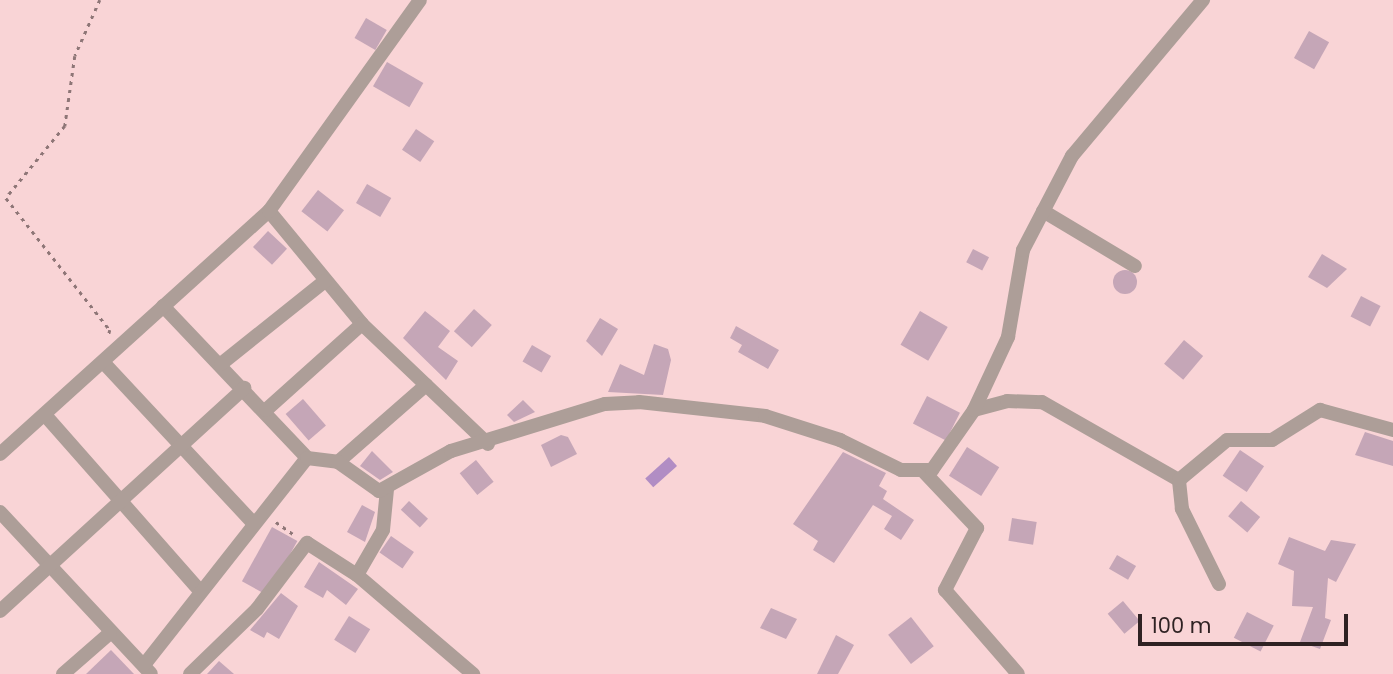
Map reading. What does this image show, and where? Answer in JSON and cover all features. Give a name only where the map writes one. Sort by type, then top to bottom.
[{"type":"street","points":[[0,454],[269,211],[420,0]]},
{"type":"street","points":[[925,473],[974,410],[1007,337],[1023,250],[1043,211],[1100,117],[1203,0]]},
{"type":"street","points":[[269,211],[362,324],[488,444]]},
{"type":"street","points":[[1043,211],[1135,266]]},
{"type":"street","points":[[222,364],[325,281]]},
{"type":"street","points":[[163,306],[266,410],[307,458],[338,462],[365,486],[387,489],[451,451],[488,444],[591,408],[639,402],[765,416],[840,440],[895,468],[925,473],[977,528],[945,590],[1018,674]]},
{"type":"street","points":[[266,410],[362,324]]},
{"type":"street","points":[[103,362],[257,517]]},
{"type":"street","points":[[338,462],[426,384]]},
{"type":"street","points":[[0,611],[124,505],[244,388]]},
{"type":"street","points":[[974,410],[1007,401],[1041,402],[1179,480]]},
{"type":"street","points":[[1179,480],[1227,440],[1272,440],[1321,410],[1393,430]]},
{"type":"street","points":[[45,415],[200,591]]},
{"type":"street","points":[[0,512],[110,633],[148,670],[200,591],[307,458]]},
{"type":"street","points":[[1179,480],[1182,509],[1219,584]]},
{"type":"street","points":[[357,575],[383,530],[387,489]]},
{"type":"street","points":[[190,674],[257,608],[307,543],[357,575],[473,674]]},
{"type":"street","points":[[63,674],[110,633]]},
{"type":"path","points":[[100,0],[75,56],[65,126],[6,198],[110,330],[103,362]]},
{"type":"path","points":[[257,517],[307,543]]},
{"type":"shaded area","points":[[669,457],[677,466],[653,487],[645,478]]},
{"type":"building","points":[[366,18],[387,30],[375,50],[354,38]]},
{"type":"building","points":[[1309,31],[1329,42],[1314,69],[1294,58]]},
{"type":"building","points":[[387,62],[423,83],[409,107],[373,86]]},
{"type":"building","points":[[416,129],[434,141],[420,162],[402,150]]},
{"type":"building","points":[[367,184],[391,198],[380,217],[356,203]]},
{"type":"building","points":[[318,190],[344,210],[327,232],[301,211]]},
{"type":"building","points":[[268,231],[287,249],[272,265],[253,247]]},
{"type":"building","points":[[973,249],[989,257],[982,271],[966,262]]},
{"type":"building","points":[[1322,254],[1347,269],[1327,288],[1308,277]]},
{"type":"building","points":[[1125,270],[1134,273],[1137,282],[1134,291],[1125,294],[1116,291],[1113,282],[1116,273]]},
{"type":"building","points":[[1361,296],[1381,306],[1370,326],[1351,316]]},
{"type":"building","points":[[474,309],[492,325],[472,347],[454,331]]},
{"type":"building","points":[[425,311],[450,331],[438,347],[458,361],[446,380],[403,338]]},
{"type":"building","points":[[920,311],[948,327],[928,361],[900,345]]},
{"type":"building","points":[[600,318],[618,329],[602,356],[586,341]]},
{"type":"building","points":[[736,326],[779,350],[768,369],[738,352],[742,345],[730,338]]},
{"type":"building","points":[[1184,340],[1203,356],[1183,380],[1164,364]]},
{"type":"building","points":[[654,344],[668,349],[671,360],[663,395],[608,392],[620,364],[644,375]]},
{"type":"building","points":[[532,345],[551,356],[542,372],[522,361]]},
{"type":"building","points":[[927,396],[960,413],[946,440],[913,424]]},
{"type":"building","points":[[303,399],[326,425],[309,441],[286,414]]},
{"type":"building","points":[[523,400],[535,412],[514,422],[507,415]]},
{"type":"building","points":[[1365,432],[1393,441],[1393,466],[1355,455]]},
{"type":"building","points":[[561,435],[568,437],[577,454],[551,467],[541,445]]},
{"type":"building","points":[[967,447],[999,467],[981,496],[949,476]]},
{"type":"building","points":[[1240,450],[1264,466],[1247,492],[1223,476]]},
{"type":"building","points":[[372,451],[393,472],[380,480],[360,466]]},
{"type":"building","points":[[843,452],[886,473],[879,486],[887,491],[883,499],[914,520],[901,540],[884,529],[892,516],[873,505],[834,563],[813,550],[818,541],[793,524]]},
{"type":"building","points":[[476,460],[494,482],[477,495],[460,473]]},
{"type":"building","points":[[409,501],[428,519],[420,528],[401,510]]},
{"type":"building","points":[[1241,501],[1260,517],[1247,532],[1228,516]]},
{"type":"building","points":[[362,505],[375,512],[365,542],[347,532]]},
{"type":"building","points":[[1012,518],[1037,522],[1033,545],[1008,541]]},
{"type":"building","points":[[272,527],[297,541],[267,595],[242,581]]},
{"type":"building","points":[[391,536],[414,552],[402,568],[380,552]]},
{"type":"building","points":[[1289,537],[1325,551],[1331,540],[1356,544],[1336,582],[1328,578],[1325,618],[1331,620],[1320,649],[1300,642],[1313,607],[1292,606],[1294,571],[1278,564]]},
{"type":"building","points":[[1117,555],[1136,566],[1128,580],[1109,569]]},
{"type":"building","points":[[319,562],[358,589],[346,605],[327,590],[323,598],[304,587]]},
{"type":"building","points":[[281,593],[298,606],[279,639],[267,632],[264,638],[250,630]]},
{"type":"building","points":[[1123,601],[1140,621],[1124,634],[1108,614]]},
{"type":"building","points":[[771,608],[797,619],[786,639],[760,628]]},
{"type":"building","points":[[1247,612],[1274,626],[1261,651],[1234,638]]},
{"type":"building","points":[[349,616],[370,629],[355,653],[334,640]]},
{"type":"building","points":[[911,617],[934,646],[911,664],[888,635]]},
{"type":"building","points":[[836,635],[854,645],[838,674],[817,674]]},
{"type":"building","points":[[111,650],[134,674],[86,674]]},
{"type":"building","points":[[219,661],[234,674],[207,674]]}]
